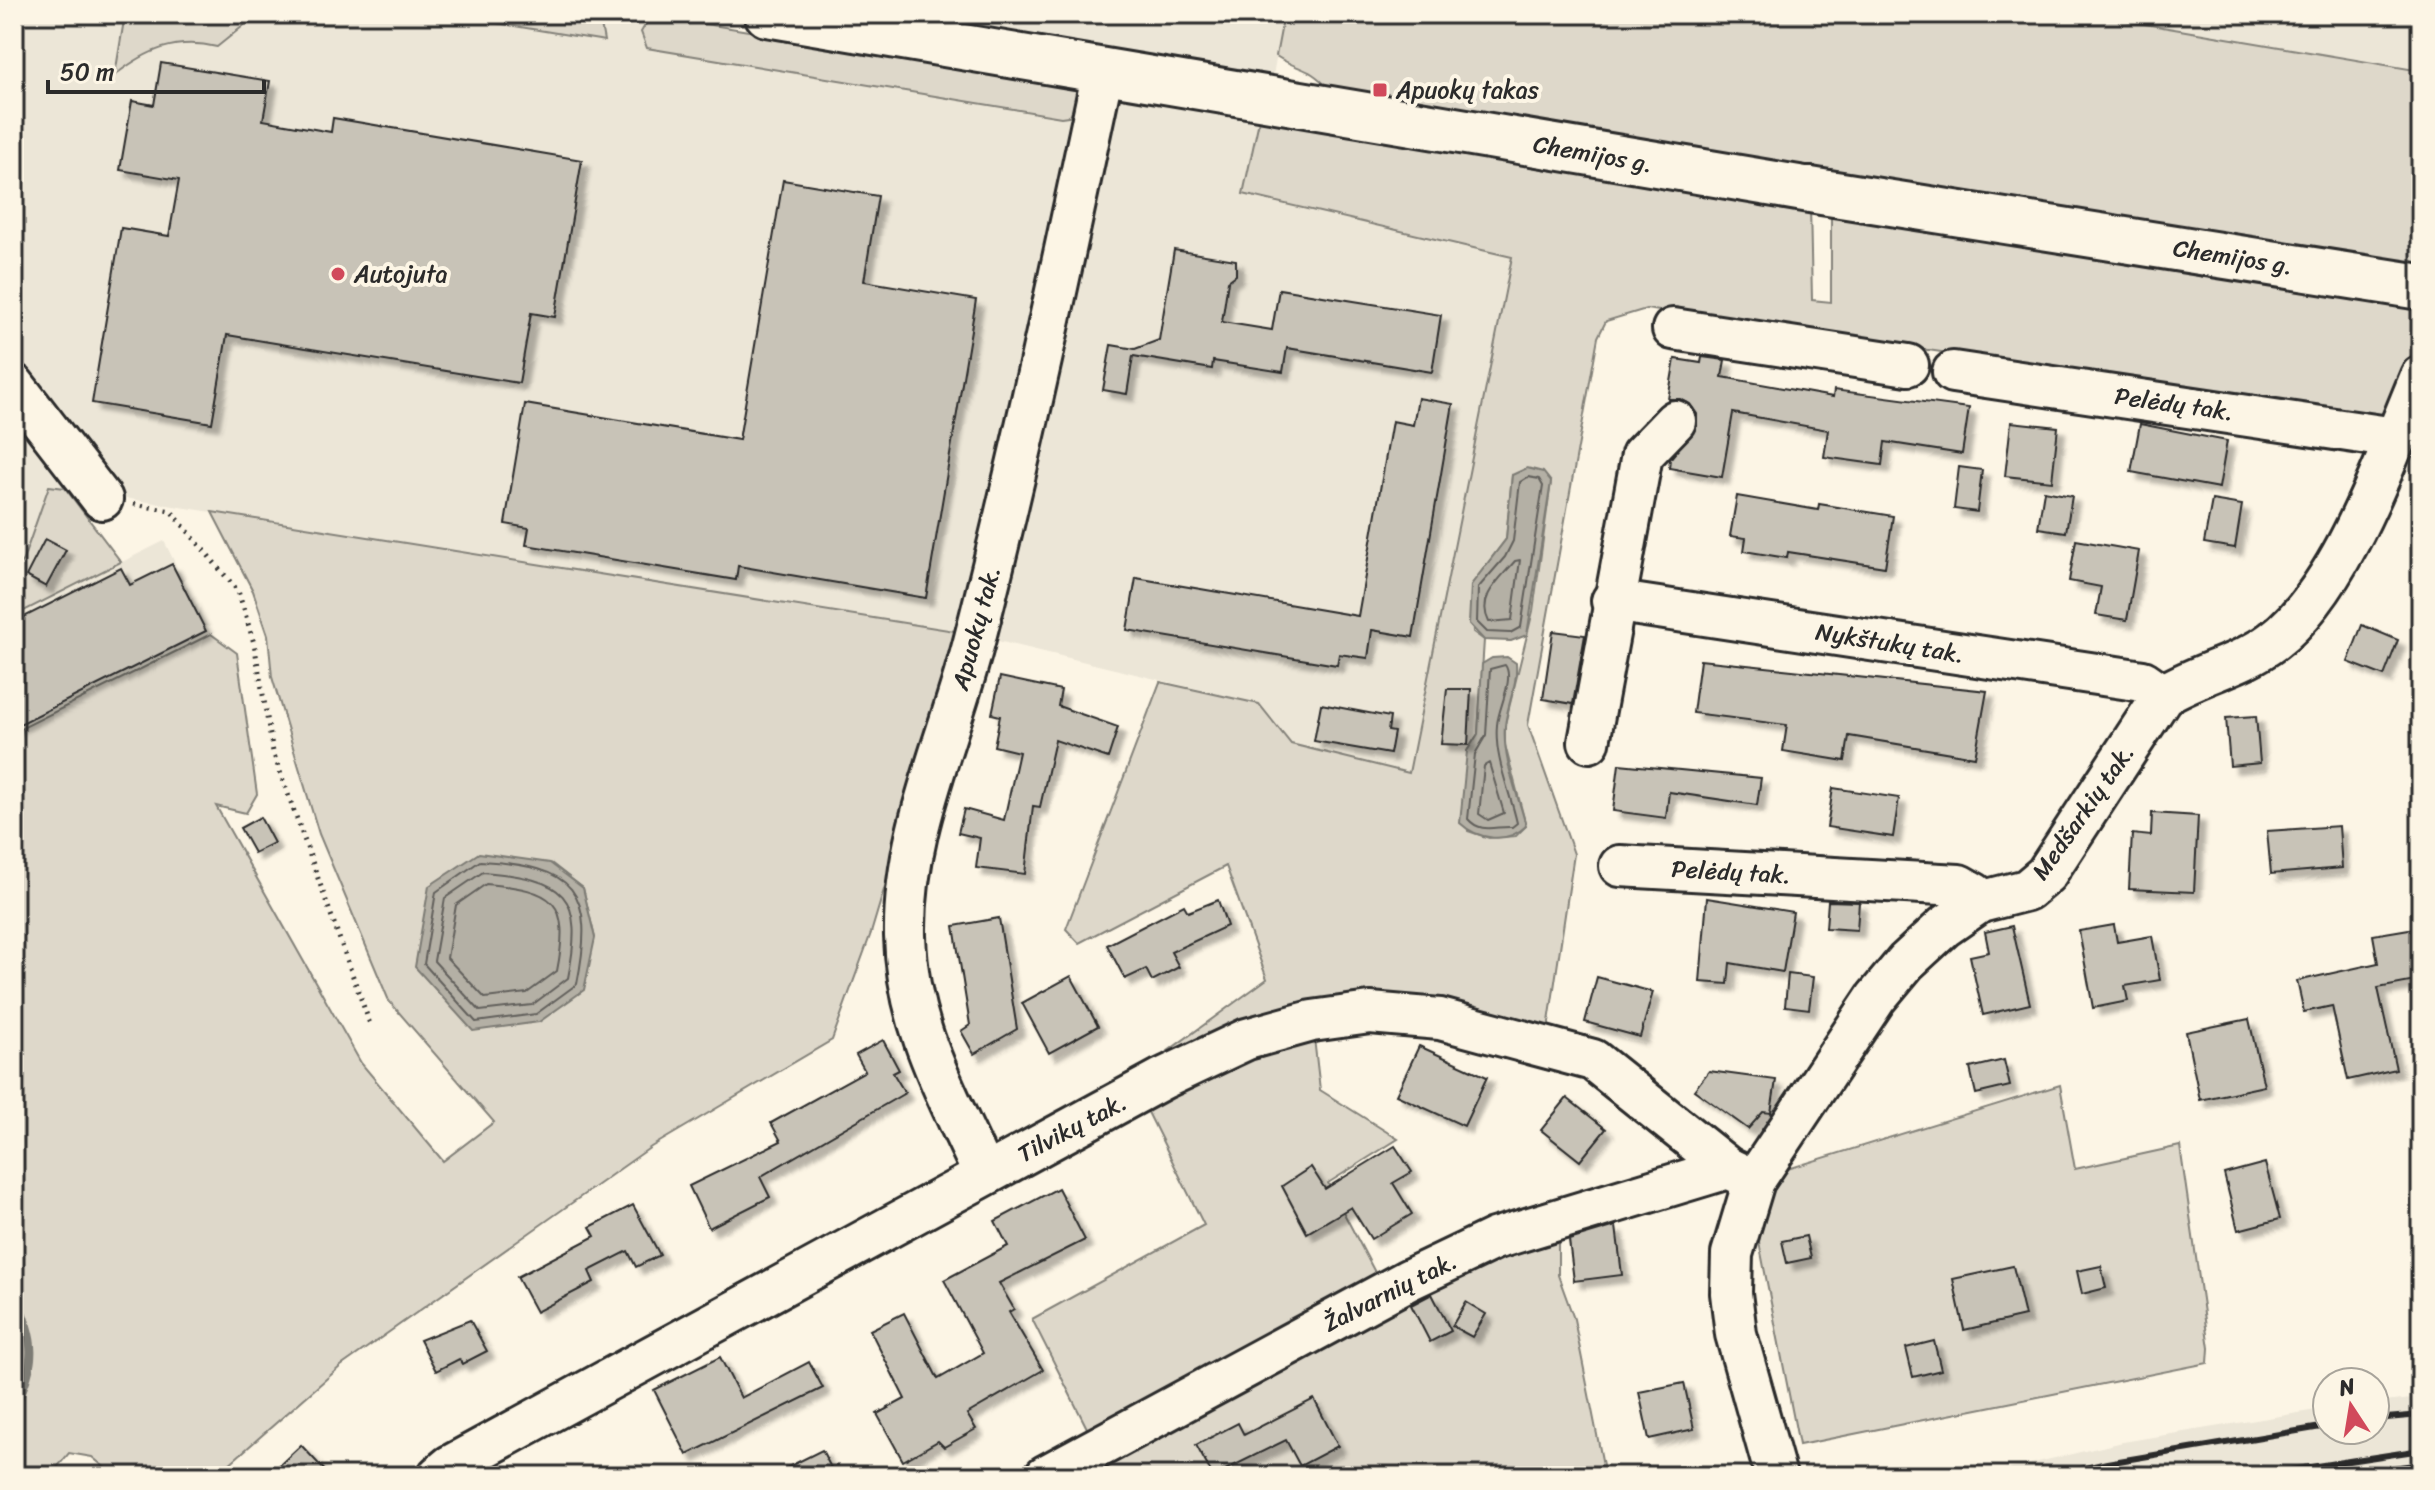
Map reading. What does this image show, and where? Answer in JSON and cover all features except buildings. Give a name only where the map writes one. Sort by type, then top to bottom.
[{"type":"main road","name":"Chemijos g.","points":[[767,14],[1822,192],[2421,287]]},
{"type":"street","name":"Apuokų tak.","points":[[984,1175],[918,1030],[909,983],[906,887],[914,837],[974,642],[1036,393],[1103,71]]},
{"type":"street","points":[[1673,329],[1908,365]]},
{"type":"street","name":"Pelėdų tak.","points":[[1953,372],[2395,438]]},
{"type":"street","name":"Medšarkių tak.","points":[[1776,1476],[1736,1334],[1731,1293],[1741,1174],[1906,962],[1980,902],[2027,890],[2046,874],[2163,695],[2187,680],[2247,657],[2274,640],[2300,615],[2322,587],[2373,493],[2421,376]]},
{"type":"street","points":[[14,385],[102,499]]},
{"type":"street","points":[[1589,742],[1612,601],[1642,455],[1675,421]]},
{"type":"street","name":"Nykštukų tak.","points":[[1612,601],[2143,681],[2163,695]]},
{"type":"street","name":"Pelėdų tak.","points":[[1620,866],[1959,885],[1975,894],[1980,902]]},
{"type":"street","name":"Tilvikų tak.","points":[[438,1476],[450,1466],[1162,1079],[1247,1039],[1312,1021],[1370,1013],[1440,1019],[1593,1060],[1741,1174]]},
{"type":"street","name":"Žalvarnių tak.","points":[[1045,1476],[1408,1280],[1494,1239],[1741,1174]]},
{"type":"path","points":[[102,499],[171,511],[238,591],[254,643],[273,752],[371,1027]]},
{"type":"shaded area","points":[[14,14],[648,14],[1260,116],[1244,194],[1512,256],[1409,774],[1291,744],[1259,704],[961,632],[49,486],[23,560],[14,572]]},
{"type":"shaded area","points":[[14,14],[23,14],[14,70]]},
{"type":"shaded area","points":[[125,14],[258,14],[217,47],[188,44],[163,48],[115,75]]},
{"type":"shaded area","points":[[442,14],[599,14],[604,41],[599,40]]},
{"type":"shaded area","points":[[896,14],[1284,14],[1272,81]]},
{"type":"shaded area","points":[[1284,14],[2086,14],[2421,71],[2421,270],[1328,88],[1309,72],[1276,56]]},
{"type":"shaded area","points":[[2086,14],[2421,14],[2421,71]]},
{"type":"shaded area","points":[[663,17],[1071,84],[1081,90],[1075,115],[1061,117],[647,48],[641,32],[647,22]]},
{"type":"shaded area","points":[[1260,116],[1810,205],[1812,300],[1831,302],[1831,218],[1842,212],[2421,310],[2420,324],[2408,365],[2381,416],[1646,309],[1606,321],[1598,337],[1528,725],[1574,854],[1545,1049],[1312,1021],[1320,1090],[1398,1139],[1328,1183],[1378,1278],[1092,1438],[1032,1319],[1204,1225],[1138,1092],[1153,1062],[1267,979],[1226,866],[1079,943],[1066,929],[1160,682],[1259,704],[1291,744],[1409,773],[1512,257],[1243,194]],"holes":[[[1512,475],[1551,482],[1533,611],[1505,724],[1505,745],[1526,826],[1516,836],[1489,838],[1468,831],[1467,751],[1478,734],[1484,640],[1473,632],[1471,585],[1506,539]]]},
{"type":"shaded area","points":[[49,486],[65,488],[121,562],[14,616],[14,572],[23,560]]},
{"type":"shaded area","points":[[212,512],[961,632],[871,933],[832,1040],[651,1147],[341,1366],[228,1465],[238,1476],[115,1476],[92,1457],[69,1453],[50,1476],[14,1476],[14,732],[211,634],[237,653],[257,794],[246,813],[216,806],[361,1063],[443,1161],[494,1122],[389,1001],[319,834],[272,677],[268,635],[253,591]],"holes":[[[551,863],[583,888],[595,938]]]},
{"type":"shaded area","points":[[164,541],[211,634],[14,732],[14,616]]},
{"type":"shaded area","points":[[2060,1085],[2075,1169],[2180,1146],[2209,1348],[2208,1363],[1799,1445],[1759,1242],[1768,1175]]},
{"type":"shaded area","points":[[1558,1227],[1558,1275],[1574,1319],[1603,1465],[1573,1476],[1059,1476]]},
{"type":"shaded area","points":[[2421,1398],[2421,1476],[1978,1476],[2123,1442],[2311,1411],[2311,1446],[2391,1446],[2391,1401]]},
{"type":"water","points":[[1527,468],[1543,472],[1551,482],[1527,635],[1511,641],[1484,640],[1469,624],[1471,585],[1506,539],[1512,475]]},
{"type":"water","points":[[1507,657],[1516,663],[1516,671],[1505,726],[1506,751],[1526,826],[1511,836],[1493,838],[1475,833],[1460,823],[1467,751],[1478,734],[1482,664],[1492,658]]},
{"type":"water","points":[[479,853],[550,863],[583,888],[595,938],[584,990],[539,1022],[473,1031],[415,967],[429,886]]},
{"type":"waterway","points":[[14,1295],[27,1326],[31,1352],[27,1378],[14,1408]]},
{"type":"railway","points":[[2391,1418],[2421,1415]]},
{"type":"railway","points":[[2050,1476],[2107,1463],[2311,1429]]},
{"type":"railway","points":[[2251,1476],[2421,1450]]},
{"type":"railway","points":[[2336,1476],[2421,1464]]},
{"type":"place","name":"Apuokų takas","points":[[1380,90]]},
{"type":"place","name":"Autojuta","points":[[338,274]]}]
